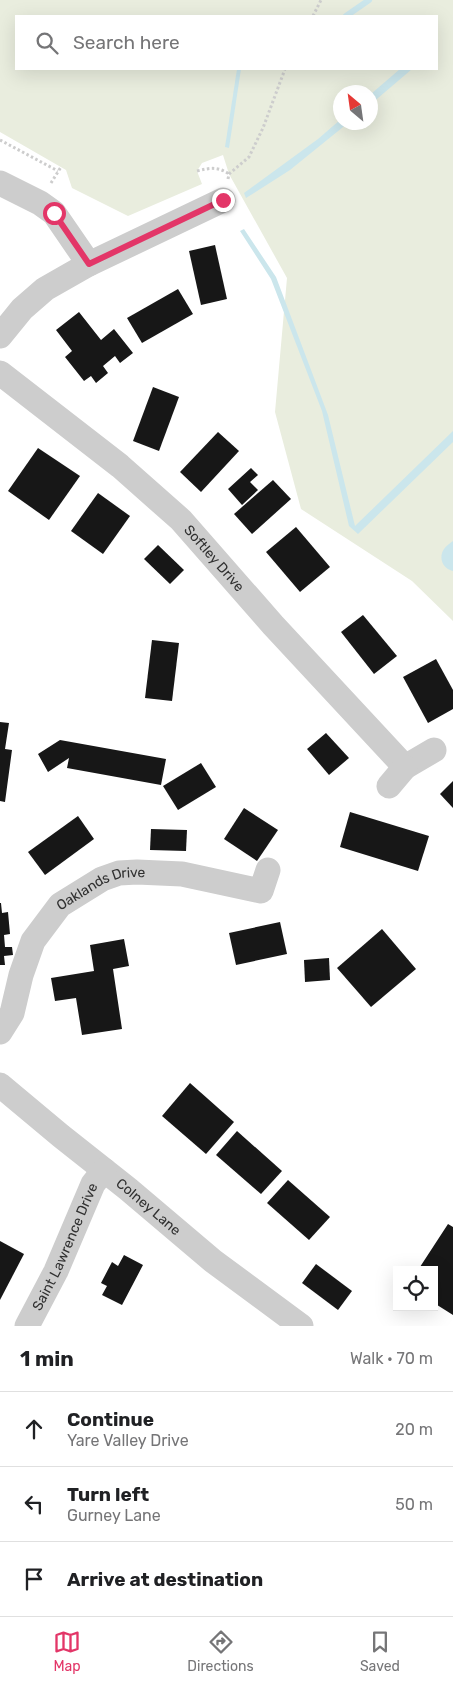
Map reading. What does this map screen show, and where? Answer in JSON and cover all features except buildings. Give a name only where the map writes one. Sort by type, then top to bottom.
[{"type":"street","points":[[0,183],[40,203],[54,213],[89,264]]},
{"type":"street","points":[[0,336],[22,309],[45,289],[89,264],[223,200]]},
{"type":"street","name":"Softley Drive","points":[[0,373],[120,466],[181,520],[273,625],[405,767]]},
{"type":"street","points":[[389,786],[405,767],[434,750]]},
{"type":"street","name":"Oaklands Drive","points":[[0,1032],[12,1013],[21,975],[33,941],[60,905],[102,879],[119,873],[182,874],[261,891],[268,870]]},
{"type":"street","name":"Colney Lane","points":[[0,1085],[213,1261],[301,1326]]},
{"type":"street","name":"Saint Lawrence Drive","points":[[27,1326],[56,1271],[93,1184],[104,1170]]},
{"type":"path","points":[[314,15],[321,0]]},
{"type":"path","points":[[197,171],[211,167],[220,168],[229,174],[248,157],[263,128],[285,70]]},
{"type":"path","points":[[0,140],[60,169]]},
{"type":"shaded area","points":[[0,0],[453,0],[453,621],[412,581],[301,509],[275,412],[287,278],[229,174],[223,155],[202,163],[197,171],[202,184],[128,216],[72,188],[66,170],[0,132]]},
{"type":"water","points":[[237,70],[241,70],[229,148],[225,147]]},
{"type":"water","points":[[399,70],[411,70],[378,98],[378,88]]},
{"type":"water","points":[[333,126],[333,130],[339,130],[290,170],[246,198],[244,193]]},
{"type":"water","points":[[244,229],[276,277],[328,415],[355,526],[453,431],[453,442],[358,534],[349,526],[322,411],[271,279],[240,231]]},
{"type":"water","points":[[453,541],[453,571],[444,566],[441,556],[445,548]]},
{"type":"waterway","points":[[347,15],[369,0]]},
{"type":"route","points":[[54,213],[89,264],[223,200]]}]
